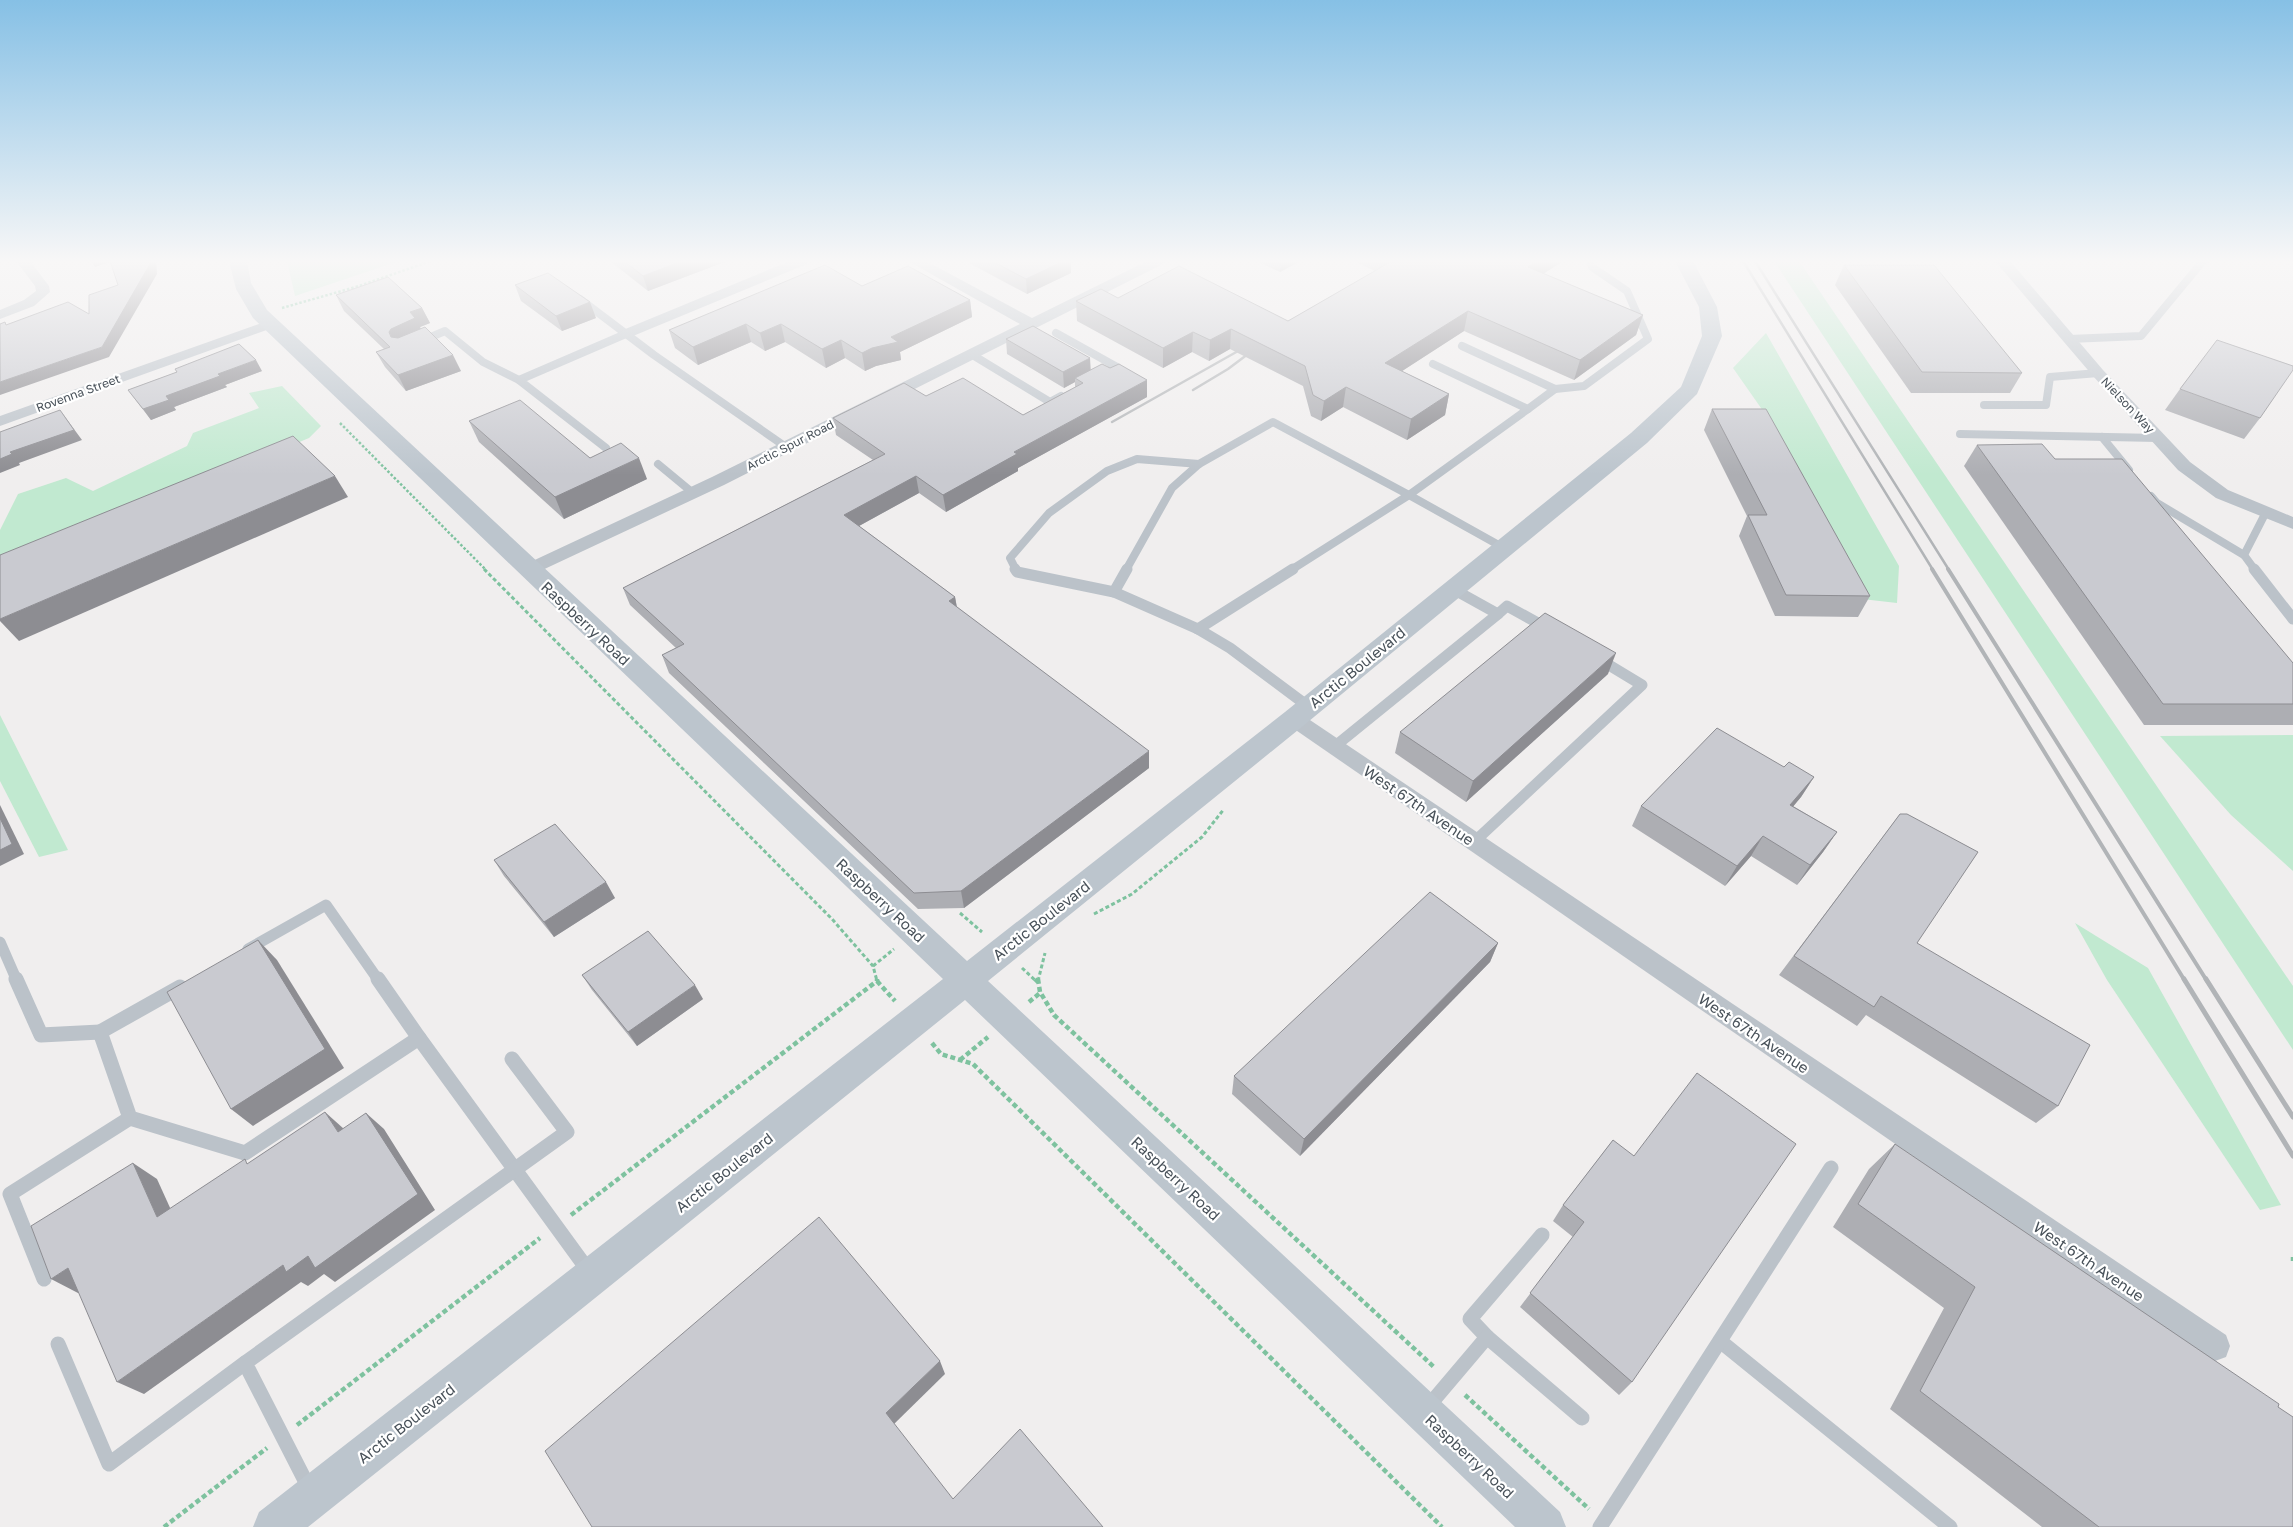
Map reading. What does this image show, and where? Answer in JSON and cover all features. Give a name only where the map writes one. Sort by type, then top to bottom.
[{"type":"main road","name":"Raspberry Road","points":[[279,332],[1545,1527]]},
{"type":"main road","name":"Arctic Boulevard","points":[[274,1527],[1302,713],[1639,438],[1690,390],[1712,336],[1711,332]]},
{"type":"street","name":"Rovenna Street","points":[[0,421],[231,332]]},
{"type":"street","name":"Arctic Spur Road","points":[[530,569],[718,481],[1014,332]]},
{"type":"street","name":"Nielson Way","points":[[2063,332],[2184,466],[2222,494],[2293,523]]},
{"type":"street","name":"West 67th Avenue","points":[[1302,713],[1334,747],[2215,1346]]},
{"type":"lane","points":[[412,344],[442,332]]},
{"type":"lane","points":[[447,332],[482,362],[519,380],[606,448]]},
{"type":"lane","points":[[1198,629],[1409,495],[1555,389],[1584,386],[1648,339],[1645,332]]},
{"type":"lane","points":[[2069,339],[2141,336],[2144,332]]},
{"type":"lane","points":[[519,380],[628,333],[654,354],[786,447]]},
{"type":"lane","points":[[1056,333],[1117,367],[1100,376]]},
{"type":"lane","points":[[1462,346],[1555,389]]},
{"type":"lane","points":[[971,354],[1050,402],[1066,394]]},
{"type":"lane","points":[[1433,364],[1528,409]]},
{"type":"lane","points":[[1984,406],[2046,405],[2050,377],[2098,373]]},
{"type":"lane","points":[[1114,592],[1172,488],[1199,464],[1273,422],[1504,548]]},
{"type":"lane","points":[[1960,434],[2158,438]]},
{"type":"lane","points":[[2102,437],[2128,472]]},
{"type":"lane","points":[[1199,464],[1137,458],[1107,471],[1049,513],[1010,558],[1017,572],[1114,592],[1198,629],[1230,648],[1302,713]]},
{"type":"lane","points":[[658,464],[693,493]]},
{"type":"lane","points":[[2146,490],[2157,503],[2244,555],[2293,619]]},
{"type":"lane","points":[[2244,555],[2266,512]]},
{"type":"lane","points":[[1453,589],[1498,614]]},
{"type":"lane","points":[[1334,747],[1507,606],[1553,632]]},
{"type":"lane","points":[[1474,842],[1642,686],[1586,651]]},
{"type":"lane","points":[[239,954],[326,905],[419,1038],[592,1276]]},
{"type":"lane","points":[[0,942],[41,1035],[100,1032],[196,979]]},
{"type":"lane","points":[[100,1032],[130,1118]]},
{"type":"lane","points":[[44,1278],[10,1194],[130,1118],[245,1153],[419,1038]]},
{"type":"lane","points":[[58,1344],[109,1464],[245,1363],[567,1132],[512,1059]]},
{"type":"lane","points":[[1601,1524],[1830,1168]]},
{"type":"lane","points":[[1542,1234],[1470,1319],[1487,1337],[1582,1418]]},
{"type":"lane","points":[[1424,1412],[1487,1337]]},
{"type":"lane","points":[[1720,1341],[1950,1527]]},
{"type":"lane","points":[[245,1363],[313,1496]]},
{"type":"path","points":[[164,1527],[877,981],[873,966],[832,919],[334,416]]},
{"type":"path","points":[[1089,917],[1132,894],[1202,836],[1230,801]]},
{"type":"path","points":[[1049,946],[1037,971],[1040,993],[1054,1015],[1601,1524]]},
{"type":"path","points":[[942,1054],[973,1064],[1442,1527]]},
{"type":"green space","points":[[1821,332],[1848,332],[2293,986],[2293,1050]]},
{"type":"green space","points":[[1766,333],[1899,566],[1897,603],[1862,599],[1775,428],[1733,368]]},
{"type":"green space","points":[[282,386],[321,426],[309,438],[0,567],[0,530],[18,494],[66,478],[93,491],[187,446],[193,433],[259,408],[249,393]]},
{"type":"green space","points":[[0,715],[68,850],[39,857],[0,781]]},
{"type":"green space","points":[[2293,735],[2293,871],[2231,815],[2160,736]]},
{"type":"green space","points":[[2075,923],[2148,968],[2281,1205],[2260,1210],[2107,980]]},
{"type":"building","points":[[0,332],[111,332],[102,347],[0,382]]},
{"type":"building","points":[[375,332],[389,332],[391,337],[398,338],[412,332],[430,332],[453,355],[398,375],[376,352],[390,347]]},
{"type":"building","points":[[672,332],[727,332],[693,347]]},
{"type":"building","points":[[795,332],[901,332],[891,337],[898,342],[872,348],[862,353],[841,340],[822,349]]},
{"type":"building","points":[[1020,332],[1044,332],[1090,358],[1063,372],[1006,339]]},
{"type":"building","points":[[1134,332],[1193,332],[1163,348]]},
{"type":"building","points":[[1194,332],[1225,332],[1210,340]]},
{"type":"building","points":[[1238,332],[1434,332],[1385,363],[1449,394],[1411,419],[1346,387],[1324,401],[1313,395],[1305,366]]},
{"type":"building","points":[[1517,332],[1619,332],[1580,360]]},
{"type":"building","points":[[1893,332],[1989,332],[2022,373],[1922,372]]},
{"type":"building","points":[[2217,340],[2293,366],[2293,370],[2260,418],[2180,389]]},
{"type":"building","points":[[239,344],[256,360],[166,396],[169,400],[143,409],[128,390],[177,372],[175,369]]},
{"type":"building","points":[[1102,364],[1110,368],[1119,364],[1147,380],[1014,452],[1017,454],[943,495],[916,476],[844,515],[955,597],[949,601],[1149,751],[961,891],[914,893],[662,655],[684,644],[623,588],[885,454],[833,418],[904,383],[926,396],[963,378],[1023,415],[1083,383],[1075,378]]},
{"type":"building","points":[[520,400],[590,458],[621,443],[639,458],[555,497],[469,421]]},
{"type":"building","points":[[1712,409],[1766,409],[1870,596],[1786,595],[1748,515],[1767,515]]},
{"type":"building","points":[[60,410],[74,430],[10,452],[12,454],[0,459],[0,432]]},
{"type":"building","points":[[293,436],[335,476],[0,619],[0,555]]},
{"type":"building","points":[[2042,444],[2055,459],[2122,459],[2293,663],[2293,704],[2163,704],[1977,445]]},
{"type":"building","points":[[1545,613],[1616,653],[1473,781],[1400,732]]},
{"type":"building","points":[[1717,728],[1784,767],[1789,762],[1814,777],[1790,805],[1837,832],[1810,865],[1763,836],[1737,866],[1641,806]]},
{"type":"building","points":[[1900,814],[1907,814],[1978,852],[1917,943],[2090,1045],[2058,1106],[1881,996],[1874,1007],[1794,956]]},
{"type":"building","points":[[0,818],[12,844],[0,850]]},
{"type":"building","points":[[555,824],[606,882],[544,922],[494,860]]},
{"type":"building","points":[[1430,892],[1498,943],[1304,1139],[1234,1076]]},
{"type":"building","points":[[648,931],[695,985],[628,1032],[582,975]]},
{"type":"building","points":[[258,940],[325,1049],[231,1109],[167,992]]},
{"type":"building","points":[[1697,1073],[1796,1144],[1632,1382],[1530,1293],[1584,1222],[1563,1205],[1613,1140],[1634,1156]]},
{"type":"building","points":[[325,1112],[338,1132],[366,1113],[418,1194],[315,1268],[308,1256],[286,1272],[283,1265],[117,1382],[68,1268],[51,1279],[31,1226],[133,1163],[157,1217],[245,1159],[247,1164]]},
{"type":"building","points":[[1895,1144],[2279,1404],[2278,1407],[2293,1417],[2293,1527],[2099,1527],[1920,1391],[1975,1287],[1858,1204]]},
{"type":"building","points":[[819,1217],[940,1361],[886,1413],[953,1499],[1020,1429],[1103,1527],[592,1527],[545,1451]]},
{"type":"railway","points":[[1787,332],[1933,570]]},
{"type":"railway","points":[[1800,332],[1949,570]]},
{"type":"railway","points":[[1112,422],[1247,346]]},
{"type":"railway","points":[[1193,390],[1228,369],[1256,348]]},
{"type":"railway","points":[[1932,569],[2185,981]]},
{"type":"railway","points":[[1948,569],[2207,981]]},
{"type":"railway","points":[[2184,979],[2293,1156]]},
{"type":"railway","points":[[2206,979],[2293,1117]]}]
